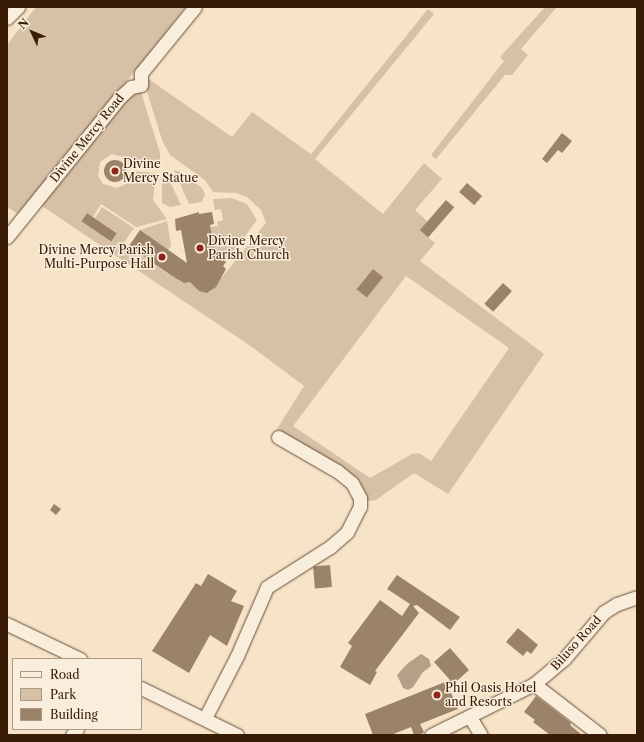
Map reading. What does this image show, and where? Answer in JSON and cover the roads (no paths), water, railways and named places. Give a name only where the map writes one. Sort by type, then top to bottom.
[{"type":"street","points":[[7,18],[18,7]]},
{"type":"street","name":"Divine Mercy Road","points":[[7,237],[120,97],[131,87],[141,85],[141,73],[195,7]]},
{"type":"street","points":[[205,718],[237,656],[267,587],[330,547],[347,532],[360,507],[360,498],[352,483],[337,471],[278,437]]},
{"type":"street","name":"Biluso Road","points":[[431,735],[534,684],[564,658],[604,612],[617,604],[637,598]]},
{"type":"street","points":[[7,624],[78,658]]},
{"type":"street","points":[[534,684],[600,735]]},
{"type":"street","points":[[142,688],[237,735]]},
{"type":"street","points":[[470,717],[481,735]]},
{"type":"place","name":"Divine Mercy Statue","points":[[115,171]]},
{"type":"place","name":"Divine Mercy Parish Church","points":[[200,248]]},
{"type":"place","name":"Divine Mercy Parish Multi-Purpose Hall","points":[[162,257]]},
{"type":"place","name":"Phil Oasis Hotel and Resorts","points":[[437,695]]}]
